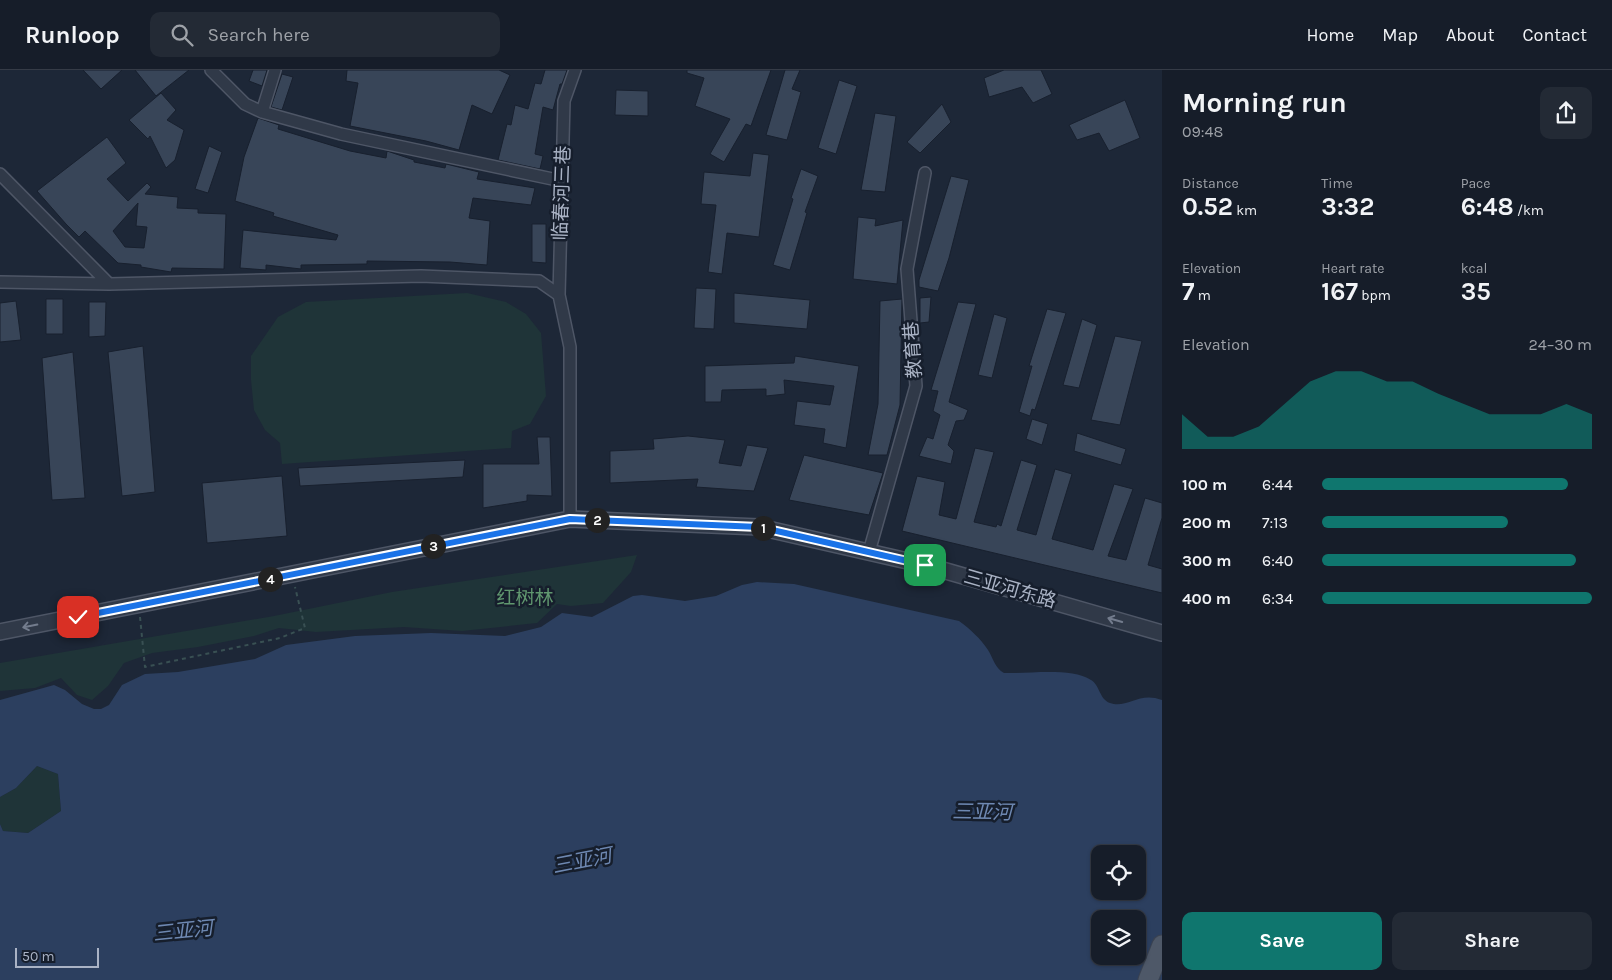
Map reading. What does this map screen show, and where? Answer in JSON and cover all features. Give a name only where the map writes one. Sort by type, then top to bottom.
[{"type":"main road","points":[[1148,980],[1162,945]]},
{"type":"street","points":[[211,70],[246,104],[262,112],[341,134],[562,181]]},
{"type":"street","points":[[262,112],[275,70]]},
{"type":"street","name":"临春河三巷","points":[[570,519],[570,347],[559,295],[564,101],[576,70]]},
{"type":"street","name":"教育巷","points":[[869,552],[916,386],[907,269],[925,173]]},
{"type":"street","points":[[0,174],[109,284]]},
{"type":"street","points":[[0,282],[109,284],[354,276],[539,281],[559,295]]},
{"type":"street","name":"三亚河东路","points":[[0,632],[570,519],[759,527],[925,565],[1162,633]]},
{"type":"path","points":[[139,605],[145,667],[280,638],[305,628],[291,575]]},
{"type":"green space","points":[[467,293],[506,302],[526,314],[541,333],[546,396],[530,424],[512,431],[511,448],[282,464],[280,443],[265,430],[254,410],[251,380],[251,356],[278,317],[306,302]]},
{"type":"green space","name":"红树林","points":[[637,555],[631,572],[603,603],[571,606],[557,604],[537,623],[462,631],[404,627],[316,632],[279,628],[254,636],[198,647],[152,653],[124,663],[108,686],[92,700],[77,695],[61,678],[35,688],[0,691],[0,663],[274,616],[392,592]]},
{"type":"green space","points":[[37,766],[58,774],[61,811],[28,833],[3,831],[0,824],[0,797],[16,788]]},
{"type":"water","name":"三亚河","points":[[757,582],[794,584],[959,621],[982,642],[996,666],[1004,673],[1061,672],[1083,676],[1094,682],[1106,701],[1110,703],[1122,704],[1147,698],[1162,700],[1162,980],[0,980],[0,824],[3,831],[28,833],[61,811],[58,774],[37,766],[16,788],[0,797],[0,700],[54,685],[65,690],[82,704],[94,709],[101,709],[109,705],[122,685],[145,674],[178,672],[255,659],[286,645],[355,636],[431,633],[505,636],[541,627],[562,613],[592,617],[633,596],[642,595],[685,601],[716,596],[742,585]]},
{"type":"building","points":[[83,70],[122,70],[101,89]]},
{"type":"building","points":[[135,70],[189,70],[156,96]]},
{"type":"building","points":[[253,70],[267,70],[262,86],[249,81]]},
{"type":"building","points":[[347,70],[499,70],[510,75],[492,114],[472,105],[459,150],[426,141],[350,126],[358,83],[346,81]]},
{"type":"building","points":[[545,70],[567,70],[562,84],[560,84],[553,110],[543,107],[535,154],[543,156],[540,169],[498,160],[507,124],[511,125],[515,105],[528,109],[535,83],[541,84]]},
{"type":"building","points":[[687,70],[771,70],[751,126],[746,124],[724,162],[710,154],[730,119],[695,106],[704,78],[687,73]]},
{"type":"building","points":[[785,70],[800,70],[792,89],[801,92],[787,140],[766,135]]},
{"type":"building","points":[[1004,70],[1041,70],[1052,94],[1033,103],[1022,87],[989,97],[984,78]]},
{"type":"building","points":[[282,74],[293,77],[282,110],[271,107]]},
{"type":"building","points":[[839,80],[857,86],[836,154],[818,148]]},
{"type":"building","points":[[616,90],[648,91],[648,116],[615,115]]},
{"type":"building","points":[[161,93],[176,110],[167,120],[184,130],[175,160],[166,168],[150,136],[148,139],[129,120]]},
{"type":"building","points":[[1125,100],[1140,138],[1109,151],[1099,133],[1077,140],[1069,125]]},
{"type":"building","points":[[942,104],[951,122],[920,153],[907,142]]},
{"type":"building","points":[[875,113],[896,116],[885,192],[861,190]]},
{"type":"building","points":[[258,118],[279,125],[278,129],[350,151],[386,158],[387,151],[414,160],[414,162],[445,168],[446,164],[479,172],[477,179],[535,188],[531,205],[473,198],[469,218],[490,221],[487,265],[450,262],[367,261],[367,264],[301,265],[301,269],[266,265],[266,270],[240,268],[243,230],[336,240],[338,235],[273,216],[274,213],[235,201],[244,157]]},
{"type":"building","points":[[107,137],[126,163],[107,179],[128,201],[147,183],[151,187],[145,194],[178,197],[177,208],[198,209],[198,213],[226,214],[224,269],[172,268],[171,272],[141,267],[141,265],[118,263],[85,231],[79,237],[37,191]],"holes":[[[138,203],[136,226],[147,227],[144,248],[125,247],[113,231]]]},
{"type":"building","points":[[209,146],[222,152],[208,193],[195,189]]},
{"type":"building","points":[[753,153],[769,155],[759,237],[727,233],[722,274],[708,272],[716,205],[701,204],[704,172],[750,176]]},
{"type":"building","points":[[801,169],[818,176],[805,212],[807,213],[790,270],[773,265]]},
{"type":"building","points":[[951,176],[969,180],[949,258],[938,291],[919,287],[919,280]]},
{"type":"building","points":[[858,217],[876,219],[875,226],[903,220],[897,284],[853,279]]},
{"type":"building","points":[[532,224],[546,224],[546,263],[532,262]]},
{"type":"building","points":[[696,288],[716,289],[714,329],[694,328]]},
{"type":"building","points":[[734,293],[810,300],[807,329],[734,323]]},
{"type":"building","points":[[931,297],[929,322],[920,323],[920,298]]},
{"type":"building","points":[[46,299],[63,299],[63,334],[46,334]]},
{"type":"building","points":[[902,299],[900,405],[887,455],[868,455],[878,404],[880,301]]},
{"type":"building","points":[[16,301],[21,340],[0,342],[0,303]]},
{"type":"building","points":[[89,302],[106,302],[105,336],[89,337]]},
{"type":"building","points":[[958,302],[976,304],[949,402],[968,410],[964,420],[956,421],[948,445],[954,451],[951,464],[919,456],[927,437],[933,439],[940,415],[933,411],[938,391],[931,390]]},
{"type":"building","points":[[1047,309],[1066,313],[1035,410],[1032,409],[1030,416],[1019,412],[1032,366],[1029,366]]},
{"type":"building","points":[[994,314],[1007,318],[992,378],[978,375]]},
{"type":"building","points":[[1082,319],[1097,325],[1079,388],[1063,385]]},
{"type":"building","points":[[1115,336],[1142,341],[1120,425],[1091,420]]},
{"type":"building","points":[[143,346],[155,492],[122,496],[108,352]]},
{"type":"building","points":[[73,352],[85,498],[52,500],[42,358]]},
{"type":"building","points":[[795,356],[859,366],[846,448],[823,443],[825,429],[794,425],[797,401],[830,405],[834,386],[784,380],[785,394],[766,396],[766,389],[722,390],[721,402],[705,402],[705,366],[794,363]]},
{"type":"building","points":[[1032,419],[1048,424],[1042,445],[1026,439]]},
{"type":"building","points":[[1077,433],[1126,449],[1121,465],[1074,451]]},
{"type":"building","points":[[688,436],[725,440],[719,463],[741,466],[747,445],[768,448],[754,491],[696,487],[698,479],[610,483],[610,451],[654,449],[653,439]]},
{"type":"building","points":[[537,437],[550,437],[552,496],[527,495],[527,501],[483,508],[483,464],[539,464]]},
{"type":"building","points":[[975,448],[994,452],[974,522],[996,527],[997,524],[1001,526],[1021,460],[1037,465],[1017,530],[1036,535],[1055,469],[1072,474],[1052,539],[1093,550],[1114,484],[1133,489],[1108,556],[1126,560],[1145,498],[1162,503],[1162,518],[1148,565],[1162,569],[1162,593],[902,531],[917,476],[945,482],[939,515],[956,519]]},
{"type":"building","points":[[804,455],[883,473],[869,515],[789,500]]},
{"type":"building","points":[[465,460],[463,477],[300,486],[298,468]]},
{"type":"building","points":[[282,476],[287,536],[207,543],[202,483]]},
{"type":"route","points":[[78,617],[570,519],[759,527],[925,565]]}]
